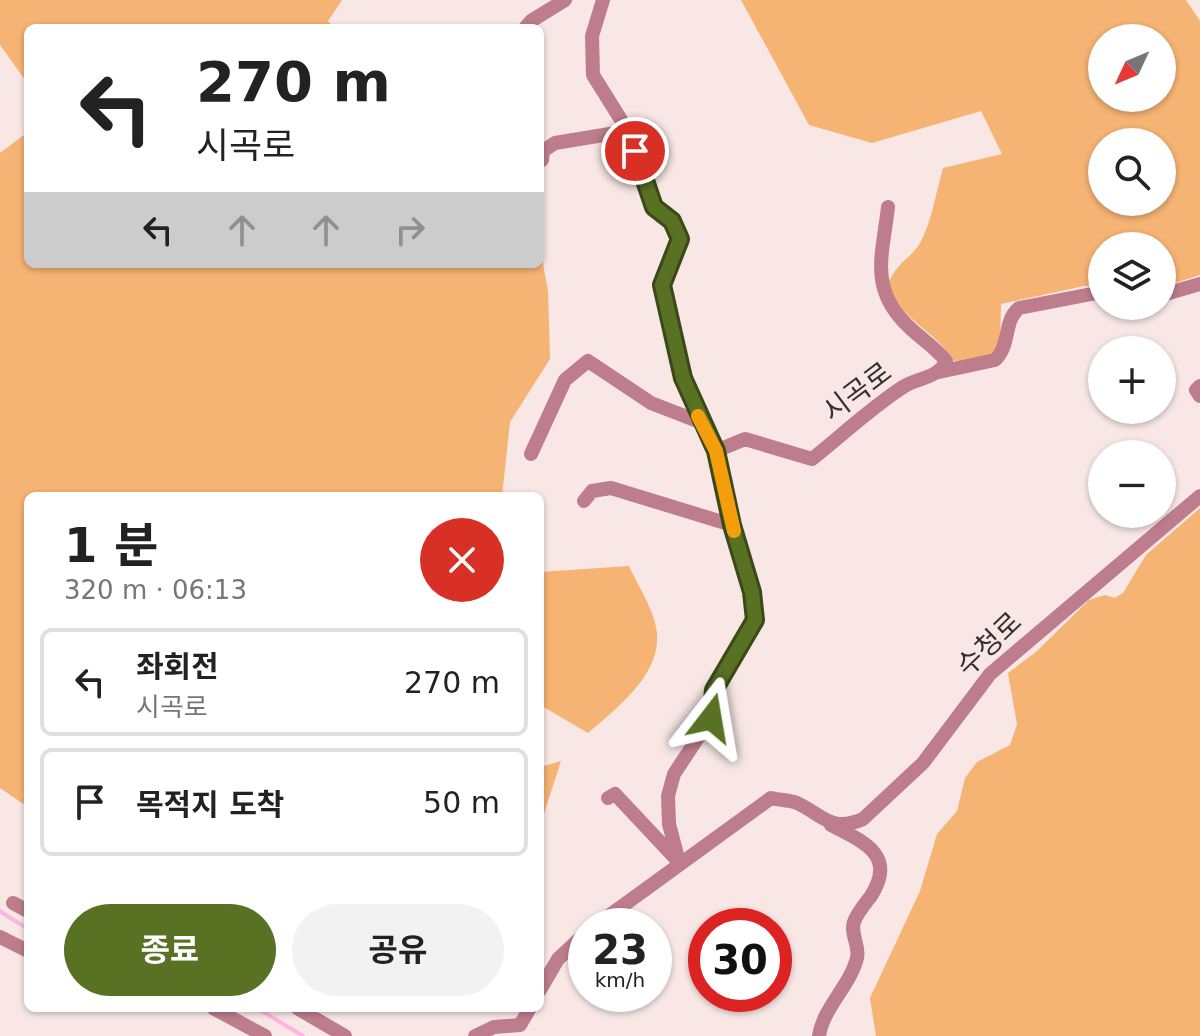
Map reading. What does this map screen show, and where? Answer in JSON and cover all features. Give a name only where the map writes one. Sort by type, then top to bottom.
[{"type":"street","points":[[531,24],[565,0]]},
{"type":"street","points":[[603,0],[592,36],[593,75],[628,131],[654,207],[672,221],[680,239],[662,285],[683,378],[700,422],[716,451],[732,525],[752,592],[755,620],[714,690],[711,718],[674,774],[668,796],[669,824],[679,862]]},
{"type":"street","points":[[544,150],[555,143],[628,131]]},
{"type":"street","name":"시곡로","points":[[716,451],[745,439],[812,459],[905,385],[939,372],[946,361],[893,309],[879,279],[888,207]]},
{"type":"street","points":[[1176,291],[1200,284]]},
{"type":"street","points":[[939,372],[995,360],[1006,346],[1009,322],[1019,308],[1088,295]]},
{"type":"street","points":[[531,454],[565,380],[588,361],[651,403],[700,422]]},
{"type":"street","points":[[1200,386],[1196,390],[1200,396]]},
{"type":"street","points":[[584,501],[592,491],[611,488],[732,525]]},
{"type":"street","name":"수청로","points":[[823,822],[851,824],[863,819],[923,763],[990,674],[1200,496]]},
{"type":"street","points":[[608,798],[615,794],[679,862]]},
{"type":"street","points":[[619,908],[771,798],[795,803],[823,822],[863,842],[875,853],[881,866],[880,881],[855,919],[852,930],[857,957],[819,1036]]},
{"type":"street","points":[[13,903],[24,909]]},
{"type":"street","points":[[0,937],[24,949]]},
{"type":"street","points":[[544,984],[568,948]]},
{"type":"street","points":[[220,1012],[265,1036]]},
{"type":"street","points":[[304,1012],[345,1036]]},
{"type":"street","points":[[475,1036],[494,1027],[520,1025],[528,1012]]},
{"type":"shaded area","points":[[0,0],[342,0],[328,21],[331,24],[24,24],[24,78],[0,45]]},
{"type":"shaded area","points":[[741,0],[1186,0],[1200,21],[1200,275],[1176,283],[1176,232],[1088,232],[1088,286],[1001,304],[1000,344],[988,359],[954,361],[901,308],[888,284],[924,234],[943,168],[1002,154],[981,111],[872,143],[809,125]]},
{"type":"shaded area","points":[[24,135],[24,268],[544,268],[548,291],[550,359],[510,422],[502,492],[24,492],[24,804],[0,788],[0,153]]},
{"type":"shaded area","points":[[1200,508],[1200,1036],[876,1036],[870,998],[920,891],[937,834],[957,811],[965,778],[977,762],[1010,745],[1017,724],[1008,673],[1037,651],[1089,600],[1105,595],[1115,598],[1123,593],[1146,555]]},
{"type":"shaded area","points":[[629,566],[655,623],[657,640],[648,671],[626,699],[588,733],[544,707],[544,572]]},
{"type":"shaded area","points":[[561,761],[544,814],[544,766]]},
{"type":"waterway","points":[[0,911],[24,926]]},
{"type":"waterway","points":[[264,1012],[303,1036]]},
{"type":"slow traffic","points":[[698,416],[716,451],[734,531]]},
{"type":"route","points":[[635,151],[654,207],[672,221],[680,239],[662,285],[683,378],[700,422],[716,451],[732,525],[752,592],[755,620],[714,690],[711,718]]}]
